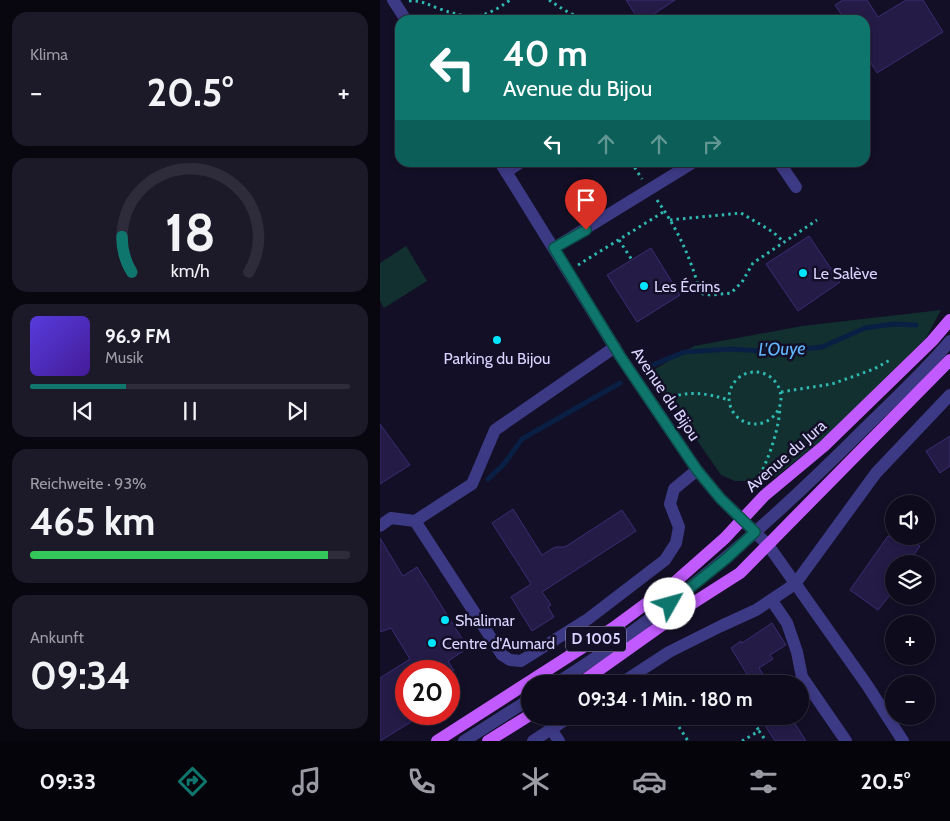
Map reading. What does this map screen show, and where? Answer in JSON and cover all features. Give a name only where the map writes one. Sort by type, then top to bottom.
[{"type":"main road","name":"Avenue du Jura","points":[[437,741],[613,628],[700,561],[725,538],[764,496],[824,446],[921,352],[950,320]]},
{"type":"main road","name":"D 1005","points":[[592,675],[698,600],[733,578],[746,567],[950,360]]},
{"type":"main road","points":[[488,741],[521,721]]},
{"type":"street","points":[[393,1],[403,15]]},
{"type":"street","name":"Avenue du Bijou","points":[[503,167],[652,405],[697,470],[720,498],[768,545],[867,685],[903,741]]},
{"type":"street","points":[[554,248],[686,167]]},
{"type":"street","points":[[782,167],[796,187]]},
{"type":"street","points":[[568,675],[649,620],[727,558],[838,455],[950,341]]},
{"type":"street","points":[[380,526],[391,518],[415,521],[472,484],[495,430],[615,347]]},
{"type":"street","points":[[634,675],[669,652],[756,610],[796,584],[876,473],[950,395]]},
{"type":"street","points":[[415,521],[502,655],[510,660],[521,661],[588,619],[665,560],[676,543],[678,528],[670,504],[674,489],[697,470]]},
{"type":"street","points":[[772,600],[787,623],[797,652],[802,677],[846,741]]},
{"type":"street","points":[[464,741],[521,705]]},
{"type":"street","points":[[533,741],[556,725]]},
{"type":"street","points":[[550,729],[559,741]]},
{"type":"path","points":[[484,15],[496,10],[510,0]]},
{"type":"path","points":[[548,0],[574,15]]},
{"type":"path","points":[[393,1],[423,1],[458,14],[468,15]]},
{"type":"path","points":[[635,167],[683,241],[693,265],[700,292],[703,294],[722,295],[731,293],[742,282],[753,263],[817,220]]},
{"type":"path","points":[[569,271],[665,211]]},
{"type":"path","points":[[670,220],[741,213],[773,232],[784,242]]},
{"type":"path","points":[[619,240],[632,260]]},
{"type":"path","points":[[781,392],[832,384],[874,369],[897,356]]},
{"type":"path","points":[[754,486],[762,471],[780,419],[781,404],[781,392],[768,374],[755,372],[744,374],[733,384],[729,400],[731,407],[738,417],[746,423],[758,424],[768,421],[776,414],[781,404]]},
{"type":"path","points":[[652,405],[677,394],[704,393],[729,400]]},
{"type":"path","points":[[678,725],[688,741]]},
{"type":"path","points":[[756,725],[766,741]]},
{"type":"path","points":[[742,741],[759,731]]},
{"type":"green space","points":[[406,246],[427,281],[384,308],[380,301],[380,263]]},
{"type":"green space","points":[[941,310],[926,338],[827,436],[775,477],[753,481],[735,481],[721,475],[650,372],[694,346],[802,326]]},
{"type":"building","points":[[626,0],[675,0],[652,15],[636,15]]},
{"type":"building","points":[[843,0],[867,0],[878,17],[906,0],[923,0],[943,32],[877,73],[870,61],[870,15],[842,15],[835,5]]},
{"type":"building","name":"Le Salève","points":[[809,236],[840,282],[798,311],[766,264]]},
{"type":"building","name":"Les Écrins","points":[[651,248],[680,295],[637,322],[607,275]]},
{"type":"building","points":[[380,424],[410,465],[380,484]]},
{"type":"building","points":[[950,436],[950,466],[940,473],[926,451]]},
{"type":"building","points":[[513,509],[542,555],[555,547],[565,547],[622,510],[636,531],[542,592],[551,605],[548,607],[554,617],[532,631],[511,597],[531,584],[492,523]]},
{"type":"building","name":"Centre d'Aumard","points":[[380,538],[403,576],[417,567],[468,648],[450,660],[408,660],[410,659],[391,628],[380,632]]},
{"type":"building","points":[[885,540],[885,545],[920,546],[914,555],[885,555],[885,601],[878,610],[850,590]]},
{"type":"building","points":[[772,623],[786,645],[770,655],[773,659],[759,668],[763,675],[748,675],[731,648],[741,641],[742,643]]},
{"type":"building","name":"Centre d'Aumard","points":[[395,668],[395,725],[406,725],[380,741],[380,678]]},
{"type":"building","points":[[765,725],[796,725],[806,741],[775,741]]},
{"type":"waterway","name":"L'Ouye","points":[[646,368],[684,352],[731,349],[776,352],[822,347],[865,328],[894,324],[916,325]]},
{"type":"waterway","name":"L'Ouye","points":[[488,479],[504,464],[522,439],[620,383]]},
{"type":"place","name":"Le Salève","points":[[803,273]]},
{"type":"place","name":"Les Écrins","points":[[644,286]]},
{"type":"place","name":"Parking du Bijou","points":[[497,340]]},
{"type":"place","name":"Shalimar","points":[[445,620]]},
{"type":"place","name":"Centre d'Aumard","points":[[432,643]]},
{"type":"route","points":[[586,230],[554,248],[620,356],[697,470],[720,498],[755,532],[727,558],[670,604]]}]
